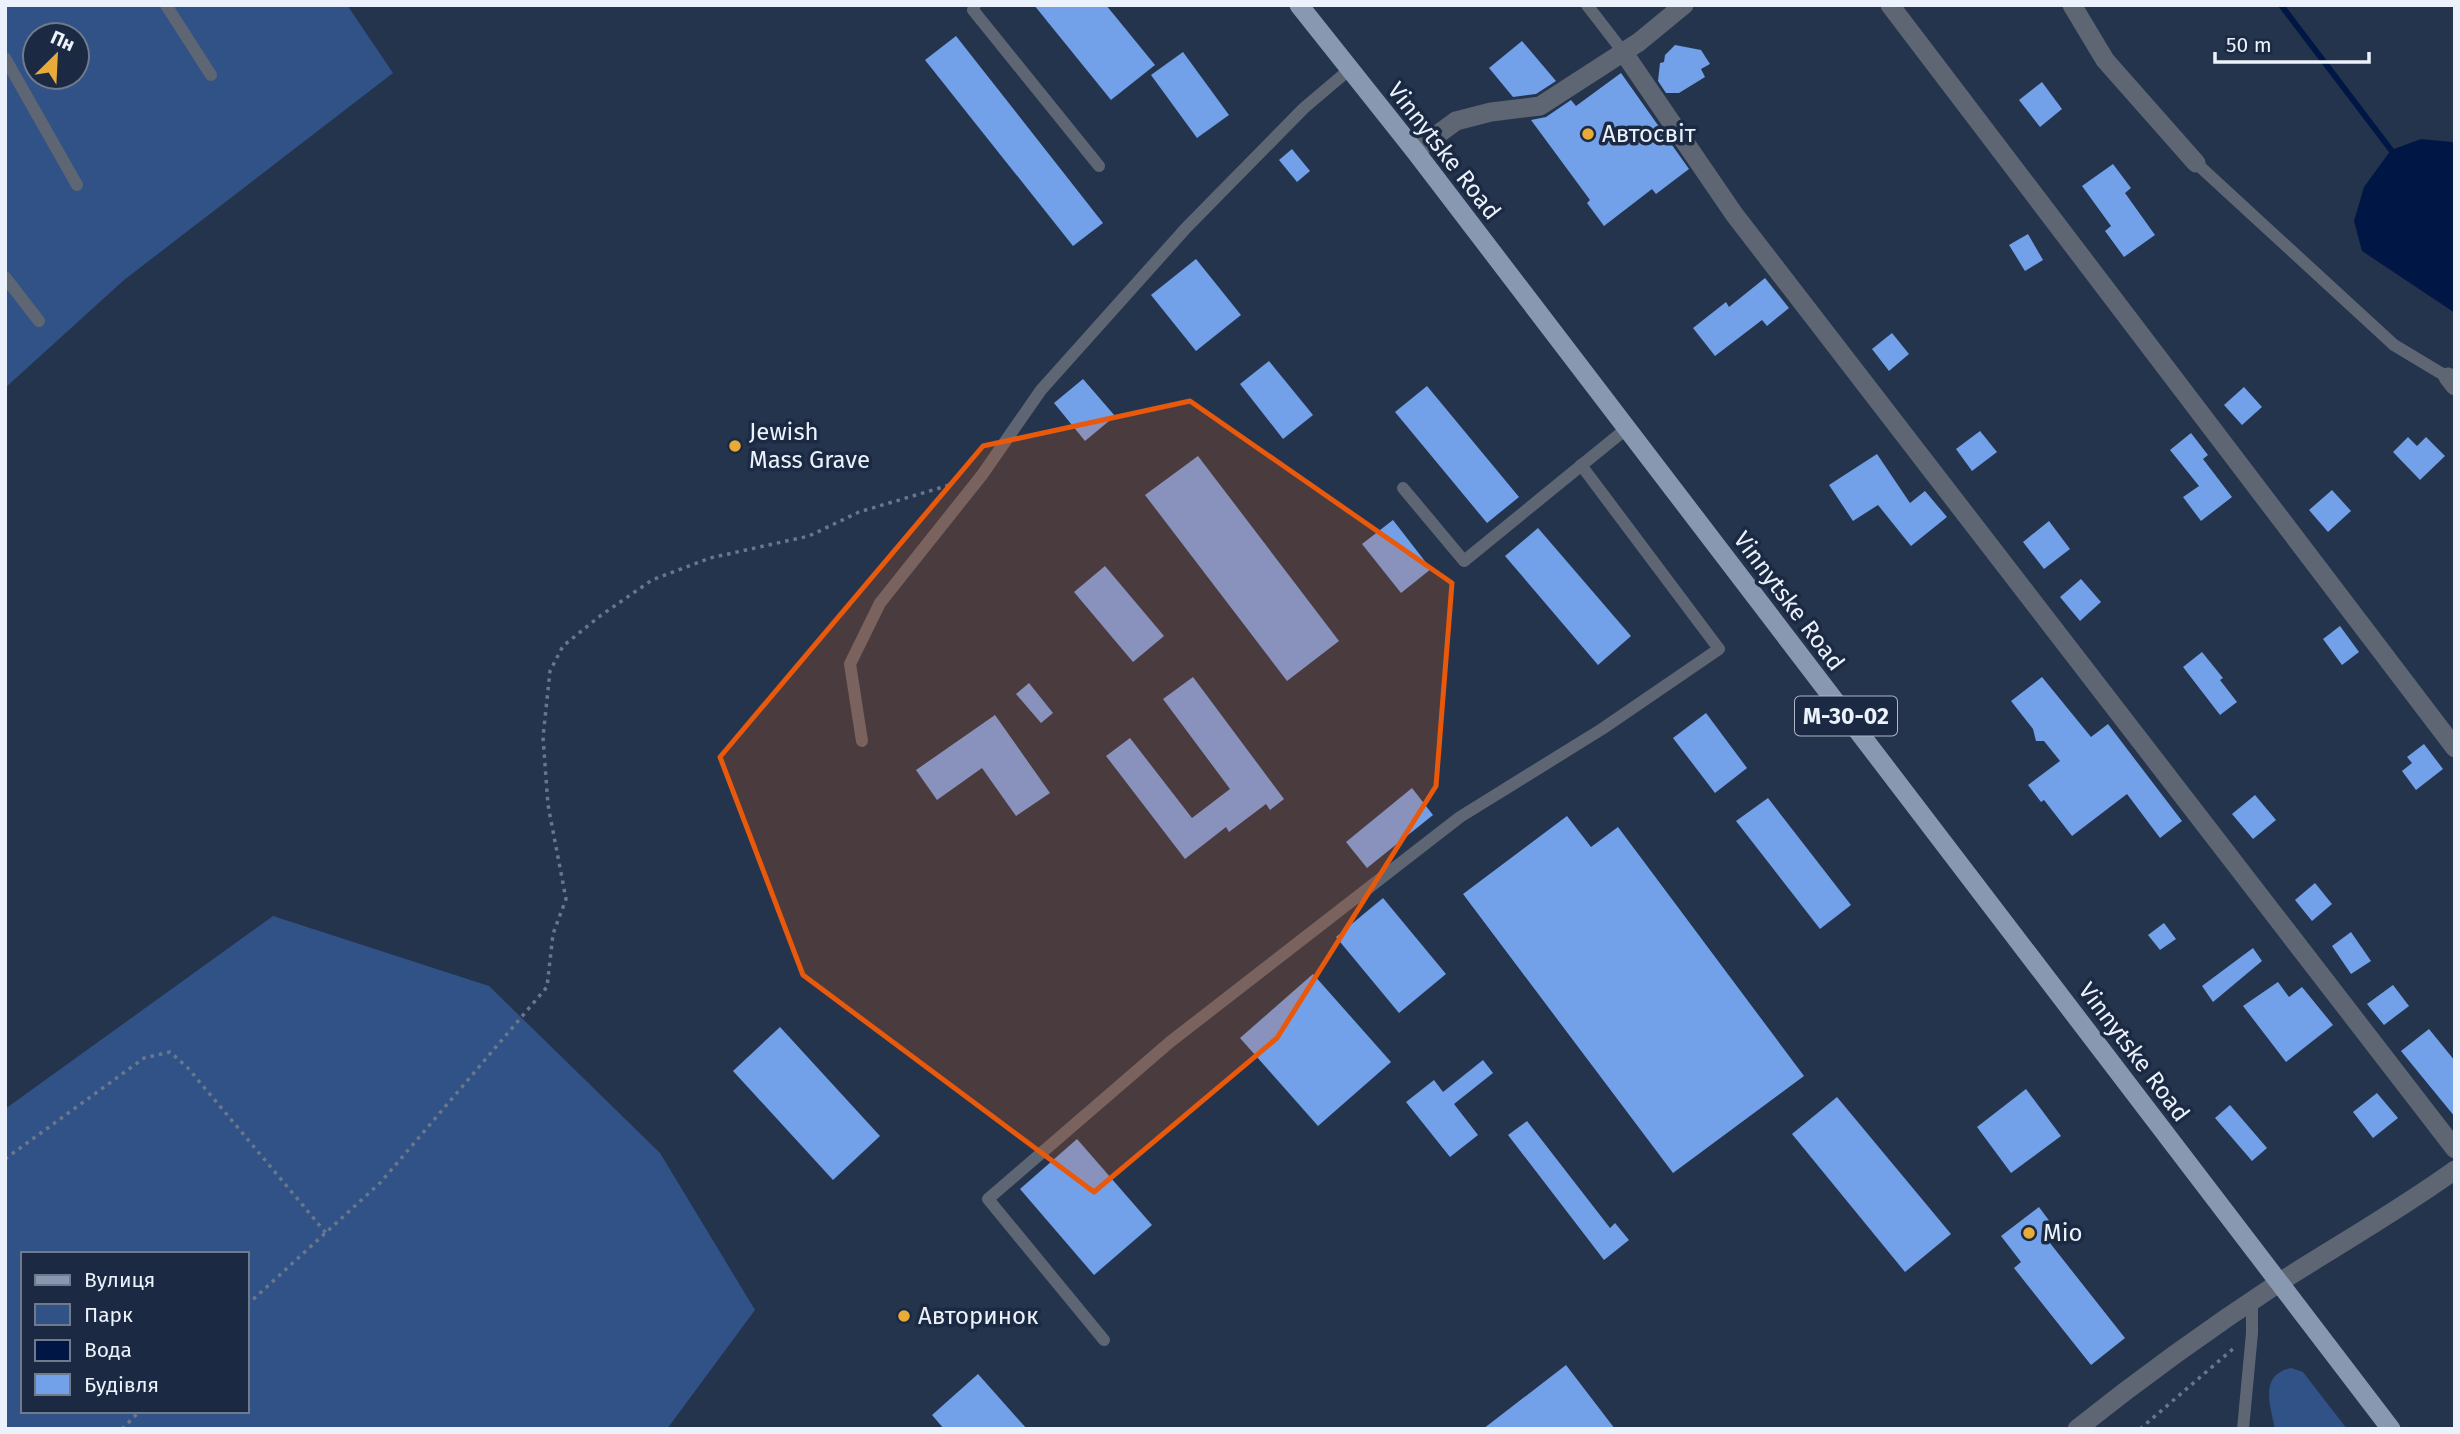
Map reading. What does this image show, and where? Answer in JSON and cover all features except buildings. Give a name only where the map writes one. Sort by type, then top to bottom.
[{"type":"main road","name":"Vinnytske Road","points":[[1299,5],[1415,151],[2392,1429]]},
{"type":"street","points":[[1415,151],[1456,121],[1491,112],[1540,106],[1624,53],[1684,5]]},
{"type":"street","points":[[1890,5],[2455,748]]},
{"type":"street","points":[[2072,5],[2105,60],[2196,163]]},
{"type":"street","points":[[1624,53],[1734,214],[2455,1149]]},
{"type":"street","points":[[2077,1429],[2129,1387],[2252,1302],[2404,1206],[2455,1170]]},
{"type":"lane","points":[[166,5],[211,75]]},
{"type":"lane","points":[[975,5],[973,10],[1099,166]]},
{"type":"lane","points":[[1587,5],[1624,53]]},
{"type":"lane","points":[[5,58],[77,185]]},
{"type":"lane","points":[[862,741],[850,664],[880,603],[982,475],[1041,390],[1186,228],[1304,108],[1350,69]]},
{"type":"lane","points":[[2196,163],[2394,345],[2452,381]]},
{"type":"lane","points":[[5,277],[39,321]]},
{"type":"lane","points":[[1403,488],[1464,561],[1626,429]]},
{"type":"lane","points":[[1104,1340],[988,1199],[1170,1042],[1460,817],[1602,729],[1719,649],[1581,465]]},
{"type":"lane","points":[[2243,1429],[2252,1333],[2252,1302]]},
{"type":"path","points":[[248,1304],[381,1182],[547,987],[553,934],[566,899],[548,805],[543,737],[550,671],[563,646],[652,580],[710,558],[809,536],[859,512],[982,475]]},
{"type":"path","points":[[5,1159],[144,1058],[170,1052],[188,1068],[326,1233]]},
{"type":"path","points":[[2140,1429],[2252,1333]]},
{"type":"path","points":[[122,1429],[138,1413]]},
{"type":"highlighted area","points":[[1190,401],[1452,583],[1436,786],[1277,1038],[1094,1192],[803,975],[720,757],[983,446]]},
{"type":"green space","points":[[5,5],[347,5],[393,73],[124,280],[5,388]]},
{"type":"green space","points":[[273,916],[489,986],[660,1153],[755,1310],[667,1429],[5,1429],[5,1109]]},
{"type":"green space","points":[[2291,1368],[2303,1372],[2347,1429],[2275,1429],[2269,1401],[2271,1384],[2274,1377]]},
{"type":"water","points":[[2421,139],[2452,142],[2455,147],[2455,313],[2362,251],[2354,221],[2364,187],[2391,150]]},
{"type":"waterway","points":[[2281,5],[2391,150]]},
{"type":"place","name":"Автосвіт","points":[[1588,134]]},
{"type":"place","name":"Jewish Mass Grave","points":[[735,446]]},
{"type":"place","name":"Міо","points":[[2029,1233]]},
{"type":"place","name":"Авторинок","points":[[904,1316]]}]
